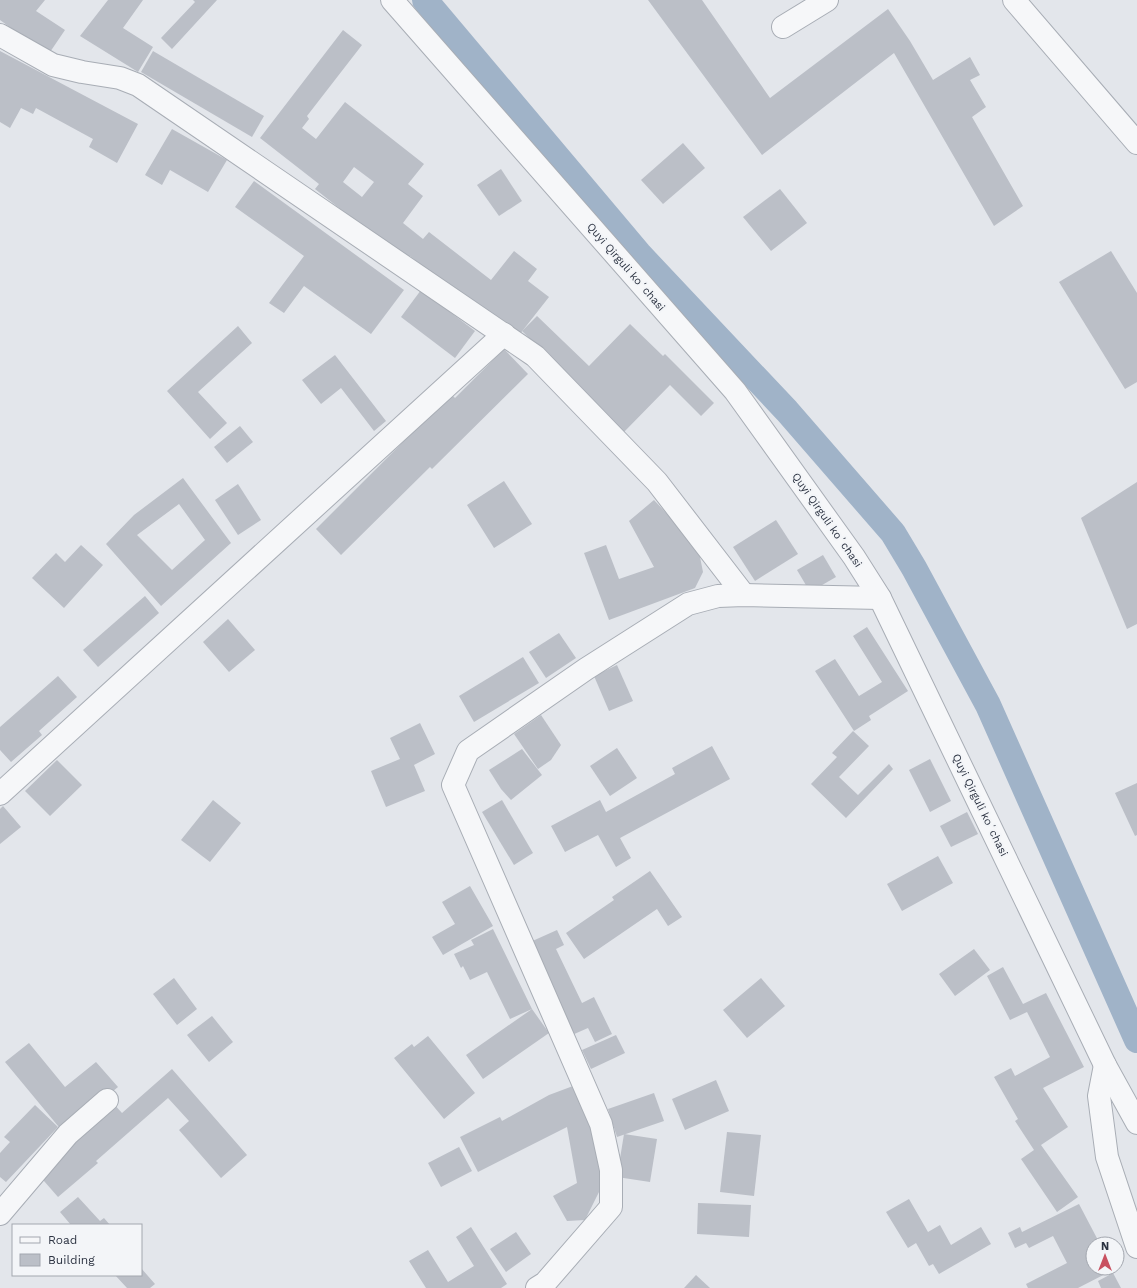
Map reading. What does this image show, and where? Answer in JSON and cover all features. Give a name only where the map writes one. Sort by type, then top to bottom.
[{"type":"street","name":"Quyi Qirguli koʻchasi","points":[[392,0],[735,391],[854,557],[880,598],[1105,1065],[1137,1123]]},
{"type":"street","points":[[783,27],[827,0]]},
{"type":"street","points":[[1014,0],[1137,143]]},
{"type":"street","points":[[0,36],[53,65],[82,72],[120,78],[138,85],[535,356],[657,482],[744,595]]},
{"type":"street","points":[[0,794],[504,334]]},
{"type":"street","points":[[537,1288],[545,1283],[611,1207],[611,1170],[601,1124],[453,785],[468,750],[586,669],[688,604],[718,596],[744,595],[880,598]]},
{"type":"street","points":[[1105,1065],[1099,1096],[1107,1157],[1137,1247]]},
{"type":"street","points":[[0,1214],[68,1134],[107,1100]]},
{"type":"building","points":[[0,0],[45,0],[36,11],[65,30],[48,55],[0,20]]},
{"type":"building","points":[[108,0],[143,0],[123,28],[153,47],[138,72],[80,36]]},
{"type":"building","points":[[193,0],[217,0],[172,49],[161,38],[195,2]]},
{"type":"building","points":[[648,0],[702,0],[770,98],[888,9],[910,41],[933,80],[970,57],[980,75],[970,80],[986,107],[972,117],[1023,206],[994,226],[894,53],[762,155]]},
{"type":"building","points":[[343,30],[362,45],[307,116],[309,119],[302,128],[316,139],[345,102],[424,164],[408,184],[423,196],[403,223],[423,239],[429,232],[491,280],[514,251],[537,269],[528,281],[549,297],[516,339],[410,256],[406,261],[315,189],[319,184],[260,138]],"holes":[[[354,167],[374,182],[362,197],[343,182]]]},
{"type":"building","points":[[0,51],[138,124],[117,163],[89,147],[93,139],[36,108],[33,114],[21,108],[10,128],[0,122]]},
{"type":"building","points":[[153,51],[264,116],[252,137],[141,72]]},
{"type":"building","points":[[172,129],[227,160],[208,192],[170,170],[162,185],[145,175]]},
{"type":"building","points":[[683,143],[705,168],[663,204],[641,180]]},
{"type":"building","points":[[501,169],[522,201],[499,216],[477,185]]},
{"type":"building","points":[[254,181],[404,290],[371,334],[304,286],[284,313],[269,303],[304,256],[235,207]]},
{"type":"building","points":[[780,189],[807,223],[771,251],[743,217]]},
{"type":"building","points":[[1111,251],[1137,293],[1137,382],[1125,389],[1059,282]]},
{"type":"building","points":[[421,290],[475,331],[455,358],[401,317]]},
{"type":"building","points":[[537,316],[589,366],[630,324],[663,356],[665,354],[714,403],[701,416],[670,385],[624,432],[522,331]]},
{"type":"building","points":[[238,326],[252,343],[198,392],[227,423],[210,439],[167,391]]},
{"type":"building","points":[[504,349],[528,374],[432,469],[430,467],[341,555],[316,529],[451,394],[455,398]]},
{"type":"building","points":[[335,355],[386,421],[374,431],[341,388],[321,404],[302,380]]},
{"type":"building","points":[[240,426],[253,442],[227,463],[214,447]]},
{"type":"building","points":[[183,478],[231,543],[161,606],[106,544],[134,515]],"holes":[[[179,504],[205,540],[172,570],[137,535]]]},
{"type":"building","points":[[504,481],[532,524],[494,548],[467,505]]},
{"type":"building","points":[[1137,482],[1137,624],[1127,629],[1081,518]]},
{"type":"building","points":[[238,484],[261,520],[238,535],[215,500]]},
{"type":"building","points":[[654,500],[698,547],[703,572],[695,588],[609,620],[584,553],[606,545],[619,579],[654,567],[629,521]]},
{"type":"building","points":[[776,520],[798,554],[755,581],[733,547]]},
{"type":"building","points":[[81,545],[103,565],[64,608],[32,578],[56,553],[65,562]]},
{"type":"building","points":[[823,555],[836,577],[810,592],[797,570]]},
{"type":"building","points":[[145,596],[159,613],[98,667],[83,650]]},
{"type":"building","points":[[228,619],[255,650],[229,672],[203,642]]},
{"type":"building","points":[[867,627],[908,691],[869,716],[871,720],[854,731],[815,671],[835,659],[859,696],[882,682],[853,636]]},
{"type":"building","points":[[559,633],[576,658],[546,678],[529,652]]},
{"type":"building","points":[[523,657],[539,683],[474,722],[459,696]]},
{"type":"building","points":[[617,665],[633,701],[609,711],[594,676]]},
{"type":"building","points":[[58,676],[77,697],[39,731],[42,735],[11,762],[0,750],[0,727]]},
{"type":"building","points":[[541,715],[561,745],[551,760],[538,769],[514,734]]},
{"type":"building","points":[[420,723],[435,754],[414,765],[425,791],[386,807],[371,771],[400,759],[390,738]]},
{"type":"building","points":[[853,731],[869,746],[839,777],[858,795],[889,764],[893,769],[846,818],[811,784],[837,757],[832,753]]},
{"type":"building","points":[[712,746],[730,779],[620,838],[631,858],[616,867],[598,835],[565,852],[551,826],[600,800],[606,812],[675,774],[672,768]]},
{"type":"building","points":[[617,748],[637,778],[610,796],[590,766]]},
{"type":"building","points":[[522,749],[542,775],[511,800],[501,789],[489,770]]},
{"type":"building","points":[[930,759],[951,801],[930,812],[909,770]]},
{"type":"building","points":[[57,760],[82,785],[50,816],[25,791]]},
{"type":"building","points":[[1137,783],[1137,835],[1135,836],[1115,793]]},
{"type":"building","points":[[213,800],[241,823],[210,862],[181,840]]},
{"type":"building","points":[[502,800],[533,853],[514,865],[482,812]]},
{"type":"building","points":[[3,806],[21,827],[0,844],[0,809]]},
{"type":"building","points":[[967,812],[978,834],[951,847],[940,826]]},
{"type":"building","points":[[938,856],[953,883],[902,911],[887,884]]},
{"type":"building","points":[[650,871],[682,917],[668,926],[657,909],[584,959],[566,933],[614,900],[612,897]]},
{"type":"building","points":[[470,886],[493,926],[443,955],[432,937],[455,924],[442,902]]},
{"type":"building","points":[[493,929],[532,1009],[510,1019],[487,972],[470,980],[463,966],[461,968],[454,954],[474,945],[471,940]]},
{"type":"building","points":[[557,930],[564,945],[556,949],[582,1003],[594,997],[612,1034],[595,1042],[588,1028],[572,1035],[528,943]]},
{"type":"building","points":[[974,949],[990,970],[955,996],[939,974]]},
{"type":"building","points":[[1003,967],[1023,1004],[1046,993],[1084,1067],[1043,1088],[1068,1127],[1041,1145],[1078,1197],[1057,1212],[1021,1159],[1034,1150],[1015,1121],[1018,1119],[994,1077],[1011,1068],[1015,1076],[1050,1057],[1027,1012],[1010,1020],[987,976]]},
{"type":"building","points":[[174,978],[197,1009],[177,1025],[153,994]]},
{"type":"building","points":[[761,978],[785,1006],[747,1038],[723,1010]]},
{"type":"building","points":[[532,1009],[549,1033],[483,1079],[466,1055]]},
{"type":"building","points":[[212,1016],[233,1042],[209,1062],[187,1035]]},
{"type":"building","points":[[616,1035],[625,1053],[591,1069],[582,1050]]},
{"type":"building","points":[[428,1036],[475,1093],[444,1119],[394,1058],[412,1044],[414,1047]]},
{"type":"building","points":[[29,1043],[65,1087],[96,1062],[118,1087],[63,1132],[5,1062]]},
{"type":"building","points":[[172,1069],[247,1155],[221,1178],[179,1130],[189,1121],[168,1098],[96,1161],[98,1163],[58,1197],[37,1173],[111,1101],[122,1113]]},
{"type":"building","points":[[716,1080],[729,1111],[685,1130],[672,1099]]},
{"type":"building","points":[[573,1086],[590,1116],[602,1186],[585,1220],[567,1221],[553,1196],[577,1183],[567,1127],[478,1172],[460,1137],[500,1117],[502,1121],[549,1095]]},
{"type":"building","points":[[654,1093],[664,1121],[617,1137],[608,1109]]},
{"type":"building","points":[[35,1105],[58,1127],[6,1182],[0,1177],[0,1153],[10,1142],[4,1137]]},
{"type":"building","points":[[727,1132],[761,1135],[754,1196],[720,1192]]},
{"type":"building","points":[[624,1134],[657,1139],[650,1182],[617,1177]]},
{"type":"building","points":[[459,1147],[472,1171],[441,1187],[428,1163]]},
{"type":"building","points":[[78,1197],[100,1221],[104,1218],[109,1224],[70,1224],[60,1212]]},
{"type":"building","points":[[909,1199],[928,1232],[940,1225],[951,1245],[981,1227],[991,1244],[939,1274],[933,1264],[929,1266],[916,1243],[908,1248],[886,1212]]},
{"type":"building","points":[[698,1203],[751,1205],[749,1237],[697,1234]]},
{"type":"building","points":[[1079,1204],[1096,1236],[1085,1236],[1085,1276],[1101,1276],[1078,1288],[1028,1288],[1026,1284],[1067,1263],[1053,1236],[1029,1248],[1026,1243],[1015,1248],[1008,1233],[1020,1227],[1022,1232]]},
{"type":"building","points":[[471,1227],[507,1284],[501,1288],[426,1288],[409,1261],[428,1250],[448,1282],[474,1266],[456,1237]]},
{"type":"building","points":[[516,1232],[531,1254],[506,1272],[490,1249]]},
{"type":"building","points":[[142,1269],[155,1284],[150,1288],[127,1288],[116,1276],[142,1276]]},
{"type":"building","points":[[696,1275],[710,1288],[684,1288]]},
{"type":"building","points":[[1107,1276],[1115,1276],[1121,1288],[1101,1288],[1098,1281]]},
{"type":"waterway","points":[[425,0],[639,254],[787,411],[893,533],[914,568],[988,705],[1137,1040]]}]
